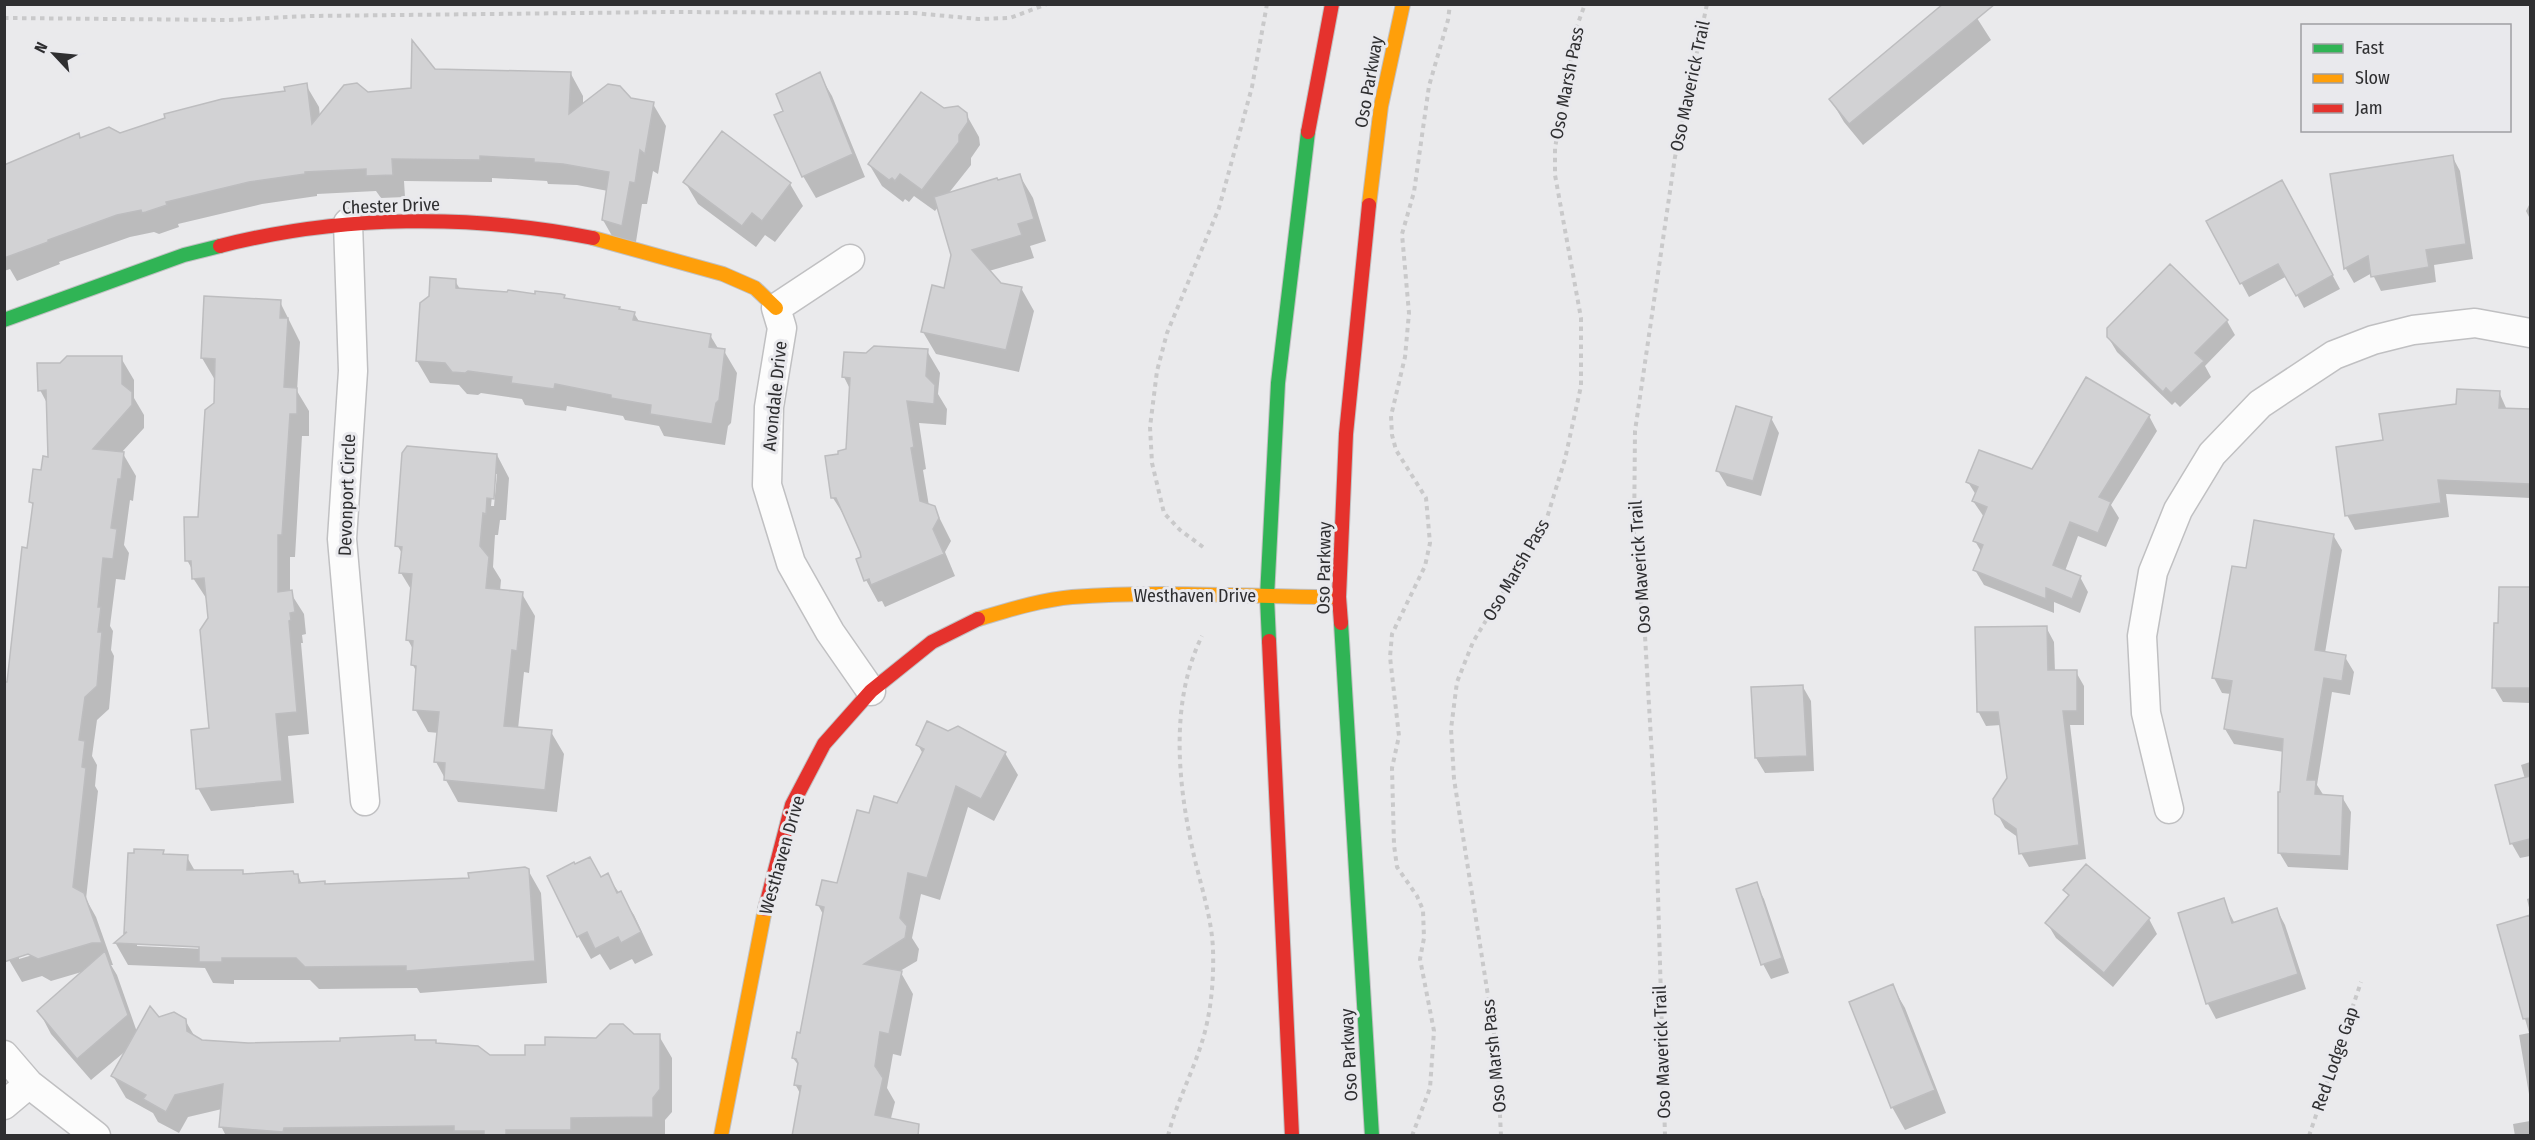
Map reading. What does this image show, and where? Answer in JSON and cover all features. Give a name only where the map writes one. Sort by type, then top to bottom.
[{"type":"main road","points":[[1292,1136],[1267,597],[1278,383],[1309,124],[1332,4]]},
{"type":"main road","name":"Oso Parkway","points":[[1372,1136],[1340,597],[1346,434],[1361,276],[1381,106],[1402,4]]},
{"type":"main road","name":"Chester Drive","points":[[4,320],[184,255],[247,239],[348,223],[475,222],[591,237],[723,274],[755,288],[776,308]]},
{"type":"main road","name":"Westhaven Drive","points":[[721,1136],[770,886],[792,805],[824,744],[871,691],[932,642],[978,619],[1029,604],[1071,597],[1217,593],[1267,597],[1340,597]]},
{"type":"street","name":"Devonport Circle","points":[[348,223],[353,371],[342,539],[365,801]]},
{"type":"street","points":[[776,308],[850,259]]},
{"type":"street","name":"Avondale Drive","points":[[776,308],[782,328],[769,407],[766,484],[791,563],[830,632],[871,691]]},
{"type":"street","points":[[2169,809],[2146,713],[2142,636],[2157,562],[2178,510],[2212,454],[2260,404],[2334,355],[2373,340],[2413,330],[2475,323],[2530,333]]},
{"type":"street","points":[[4,1054],[29,1084],[96,1136]]},
{"type":"street","points":[[4,1105],[29,1084]]},
{"type":"path","points":[[4,18],[227,20],[309,16],[680,12],[914,14],[978,19],[1010,18],[1047,4]]},
{"type":"path","points":[[1203,547],[1180,530],[1164,513],[1152,463],[1150,427],[1157,371],[1167,333],[1219,208],[1252,87],[1267,4]]},
{"type":"path","points":[[1412,1136],[1430,1088],[1434,1031],[1420,959],[1424,938],[1423,910],[1417,896],[1397,867],[1394,845],[1392,768],[1399,736],[1390,657],[1392,634],[1425,566],[1431,543],[1426,498],[1396,450],[1391,416],[1406,357],[1409,313],[1402,234],[1414,192],[1429,86],[1448,20],[1450,4]]},
{"type":"path","name":"Oso Marsh Pass","points":[[1501,1136],[1497,1053],[1454,779],[1451,729],[1457,682],[1473,642],[1546,521],[1565,459],[1581,386],[1581,318],[1555,175],[1555,148],[1577,26],[1585,4]]},
{"type":"path","name":"Oso Maverick Trail","points":[[1665,1136],[1655,814],[1645,636],[1634,540],[1635,431],[1675,157],[1707,4]]},
{"type":"path","points":[[1168,1136],[1202,1044],[1213,981],[1213,948],[1208,916],[1186,823],[1179,742],[1182,705],[1195,649],[1202,636]]},
{"type":"path","name":"Red Lodge Gap","points":[[2309,1136],[2361,982]]},
{"type":"building","points":[[1943,4],[1995,4],[1849,124],[1829,99]]},
{"type":"building","points":[[412,40],[435,69],[571,72],[569,114],[608,84],[620,86],[631,98],[654,102],[645,154],[640,150],[635,183],[630,182],[622,226],[602,220],[609,172],[563,164],[534,162],[534,159],[480,156],[480,160],[392,159],[393,175],[366,176],[366,169],[305,172],[305,174],[249,182],[166,202],[167,205],[142,213],[141,210],[117,215],[4,258],[4,165],[79,133],[80,138],[109,127],[120,133],[165,118],[164,114],[222,99],[285,91],[284,87],[307,83],[312,124],[344,85],[357,83],[368,92],[411,88]]},
{"type":"building","points":[[820,72],[853,154],[802,177],[774,115],[783,111],[776,94]]},
{"type":"building","points":[[921,92],[944,108],[958,106],[967,113],[968,122],[959,135],[959,142],[922,190],[900,174],[895,181],[892,178],[889,180],[868,164]]},
{"type":"building","points":[[722,131],[791,183],[762,221],[752,213],[742,226],[683,182]]},
{"type":"building","points":[[2453,155],[2466,244],[2426,250],[2429,267],[2371,277],[2368,256],[2344,269],[2330,174]]},
{"type":"building","points":[[1020,174],[1034,219],[1018,224],[1022,235],[972,250],[1001,283],[1022,287],[1006,350],[921,332],[932,285],[944,288],[951,255],[934,197],[997,178],[998,180]]},
{"type":"building","points":[[2282,180],[2333,275],[2296,296],[2278,264],[2240,284],[2206,221]]},
{"type":"building","points":[[2170,264],[2228,320],[2195,353],[2204,361],[2171,393],[2166,388],[2163,392],[2107,337],[2107,328]]},
{"type":"building","points":[[430,277],[456,279],[456,288],[561,294],[565,295],[564,298],[620,307],[619,309],[635,312],[633,320],[711,334],[709,347],[725,349],[719,400],[716,403],[712,424],[650,414],[651,405],[611,398],[611,395],[555,384],[554,389],[511,383],[512,377],[468,371],[465,373],[452,372],[445,363],[416,361],[420,303],[429,296]]},
{"type":"building","points":[[204,296],[281,300],[280,318],[288,318],[284,387],[297,388],[297,414],[290,414],[282,535],[278,535],[278,592],[292,590],[295,612],[290,613],[291,620],[289,621],[297,712],[276,714],[282,781],[196,789],[191,730],[209,728],[200,630],[208,618],[204,578],[192,579],[191,561],[185,561],[184,517],[198,517],[205,410],[214,403],[215,359],[201,358]]},
{"type":"building","points":[[874,346],[928,349],[926,376],[935,385],[934,404],[907,401],[914,447],[911,448],[920,501],[935,506],[939,518],[933,529],[944,554],[871,585],[869,579],[864,581],[856,559],[861,557],[860,552],[836,498],[831,498],[825,456],[838,454],[838,451],[846,449],[850,378],[842,377],[844,352],[866,353]]},
{"type":"building","points":[[67,356],[122,356],[122,384],[132,392],[132,405],[93,449],[124,452],[111,528],[117,529],[113,559],[103,558],[98,607],[101,607],[98,632],[102,632],[97,686],[85,697],[79,740],[85,741],[82,767],[86,768],[73,887],[84,893],[102,943],[92,943],[38,959],[28,954],[4,962],[4,682],[7,682],[22,547],[27,548],[33,503],[29,502],[33,469],[41,470],[43,456],[48,457],[46,390],[38,391],[37,363],[60,363]]},
{"type":"building","points":[[2086,377],[2150,415],[2099,497],[2111,502],[2098,533],[2070,522],[2053,565],[2081,576],[2072,599],[2046,588],[2046,599],[1973,570],[1983,545],[1973,541],[1987,507],[1972,501],[1978,487],[1966,482],[1979,450],[2032,469]]},
{"type":"building","points":[[2457,389],[2500,391],[2499,408],[2530,409],[2530,484],[2438,480],[2441,503],[2345,516],[2336,447],[2383,440],[2379,414],[2456,404]]},
{"type":"building","points":[[1736,406],[1772,417],[1753,481],[1716,471]]},
{"type":"building","points":[[407,446],[497,454],[494,499],[487,498],[480,546],[489,557],[486,588],[523,592],[517,651],[512,650],[504,726],[552,730],[545,790],[444,780],[445,763],[434,762],[439,712],[413,710],[416,666],[411,665],[413,641],[406,640],[412,574],[399,573],[402,547],[395,546],[402,453]]},
{"type":"building","points":[[2254,520],[2334,534],[2315,650],[2346,655],[2342,681],[2324,678],[2307,780],[2316,780],[2315,794],[2343,796],[2341,856],[2278,853],[2278,792],[2280,792],[2283,739],[2224,729],[2232,681],[2212,678],[2232,566],[2246,568]]},
{"type":"building","points":[[2499,587],[2530,587],[2530,688],[2492,688],[2494,623],[2498,623]]},
{"type":"building","points":[[2047,626],[2048,670],[2077,670],[2077,711],[2063,711],[2079,845],[2019,854],[2016,829],[1995,814],[1993,799],[2007,778],[1998,712],[1977,712],[1975,627]]},
{"type":"building","points":[[1803,685],[1807,756],[1755,758],[1751,687]]},
{"type":"building","points":[[927,721],[948,731],[958,726],[1006,752],[981,799],[956,786],[927,878],[908,873],[900,918],[907,926],[905,938],[864,964],[902,971],[889,1034],[880,1032],[875,1066],[883,1078],[875,1115],[919,1124],[918,1136],[792,1136],[801,1086],[794,1085],[798,1063],[792,1058],[797,1032],[800,1033],[824,907],[816,905],[822,880],[837,883],[857,810],[869,813],[874,796],[897,803],[924,749],[916,745]]},
{"type":"building","points":[[2530,776],[2530,839],[2510,844],[2495,785]]},
{"type":"building","points":[[134,849],[164,850],[163,854],[188,855],[187,870],[243,870],[243,874],[293,871],[294,874],[298,874],[299,883],[469,878],[468,873],[525,867],[529,869],[535,961],[406,971],[406,966],[305,967],[296,958],[222,958],[222,962],[199,962],[199,947],[114,943],[127,932],[124,933],[128,853],[134,853]]},
{"type":"building","points":[[590,857],[601,877],[608,873],[617,893],[621,891],[641,932],[621,943],[618,937],[595,949],[587,932],[577,937],[547,876],[574,862],[575,864]]},
{"type":"building","points":[[2086,864],[2150,918],[2104,973],[2045,923],[2069,895],[2063,890]]},
{"type":"building","points":[[1757,882],[1782,958],[1761,965],[1736,889]]},
{"type":"building","points":[[2224,898],[2232,923],[2277,908],[2298,974],[2206,1004],[2178,913]]},
{"type":"building","points":[[2530,915],[2530,1018],[2523,1019],[2497,925]]},
{"type":"building","points":[[105,951],[128,1015],[77,1059],[37,1011]]},
{"type":"building","points":[[1893,984],[1935,1090],[1891,1108],[1849,1002]]},
{"type":"building","points":[[150,1006],[159,1017],[174,1012],[186,1019],[187,1031],[202,1040],[248,1043],[340,1041],[340,1038],[415,1035],[415,1040],[436,1040],[436,1043],[478,1046],[490,1055],[525,1055],[525,1045],[545,1045],[545,1037],[596,1038],[610,1024],[623,1024],[634,1034],[660,1034],[660,1089],[653,1098],[653,1117],[571,1118],[571,1130],[506,1130],[506,1136],[484,1136],[484,1131],[454,1131],[454,1126],[284,1128],[283,1132],[219,1127],[223,1084],[175,1095],[166,1112],[143,1099],[146,1095],[111,1076]]},
{"type":"traffic: fast","points":[[1269,641],[1267,597],[1278,383],[1308,132]]},
{"type":"traffic: fast","points":[[4,320],[184,255],[220,246]]},
{"type":"traffic: fast","points":[[1341,623],[1372,1136]]},
{"type":"traffic: slow","points":[[1369,205],[1381,106],[1403,4]]},
{"type":"traffic: slow","points":[[593,238],[723,274],[755,288],[776,308]]},
{"type":"traffic: slow","points":[[978,619],[1036,603],[1072,597],[1172,594],[1339,597]]},
{"type":"traffic: slow","points":[[721,1136],[765,909]]},
{"type":"traffic: jam","points":[[1308,132],[1332,4]]},
{"type":"traffic: jam","points":[[1341,623],[1339,597],[1346,434],[1369,205]]},
{"type":"traffic: jam","points":[[220,246],[312,228],[406,221],[500,225],[593,238]]},
{"type":"traffic: jam","points":[[765,909],[792,805],[824,744],[871,691],[932,642],[978,619]]},
{"type":"traffic: jam","points":[[1269,641],[1292,1136]]}]
